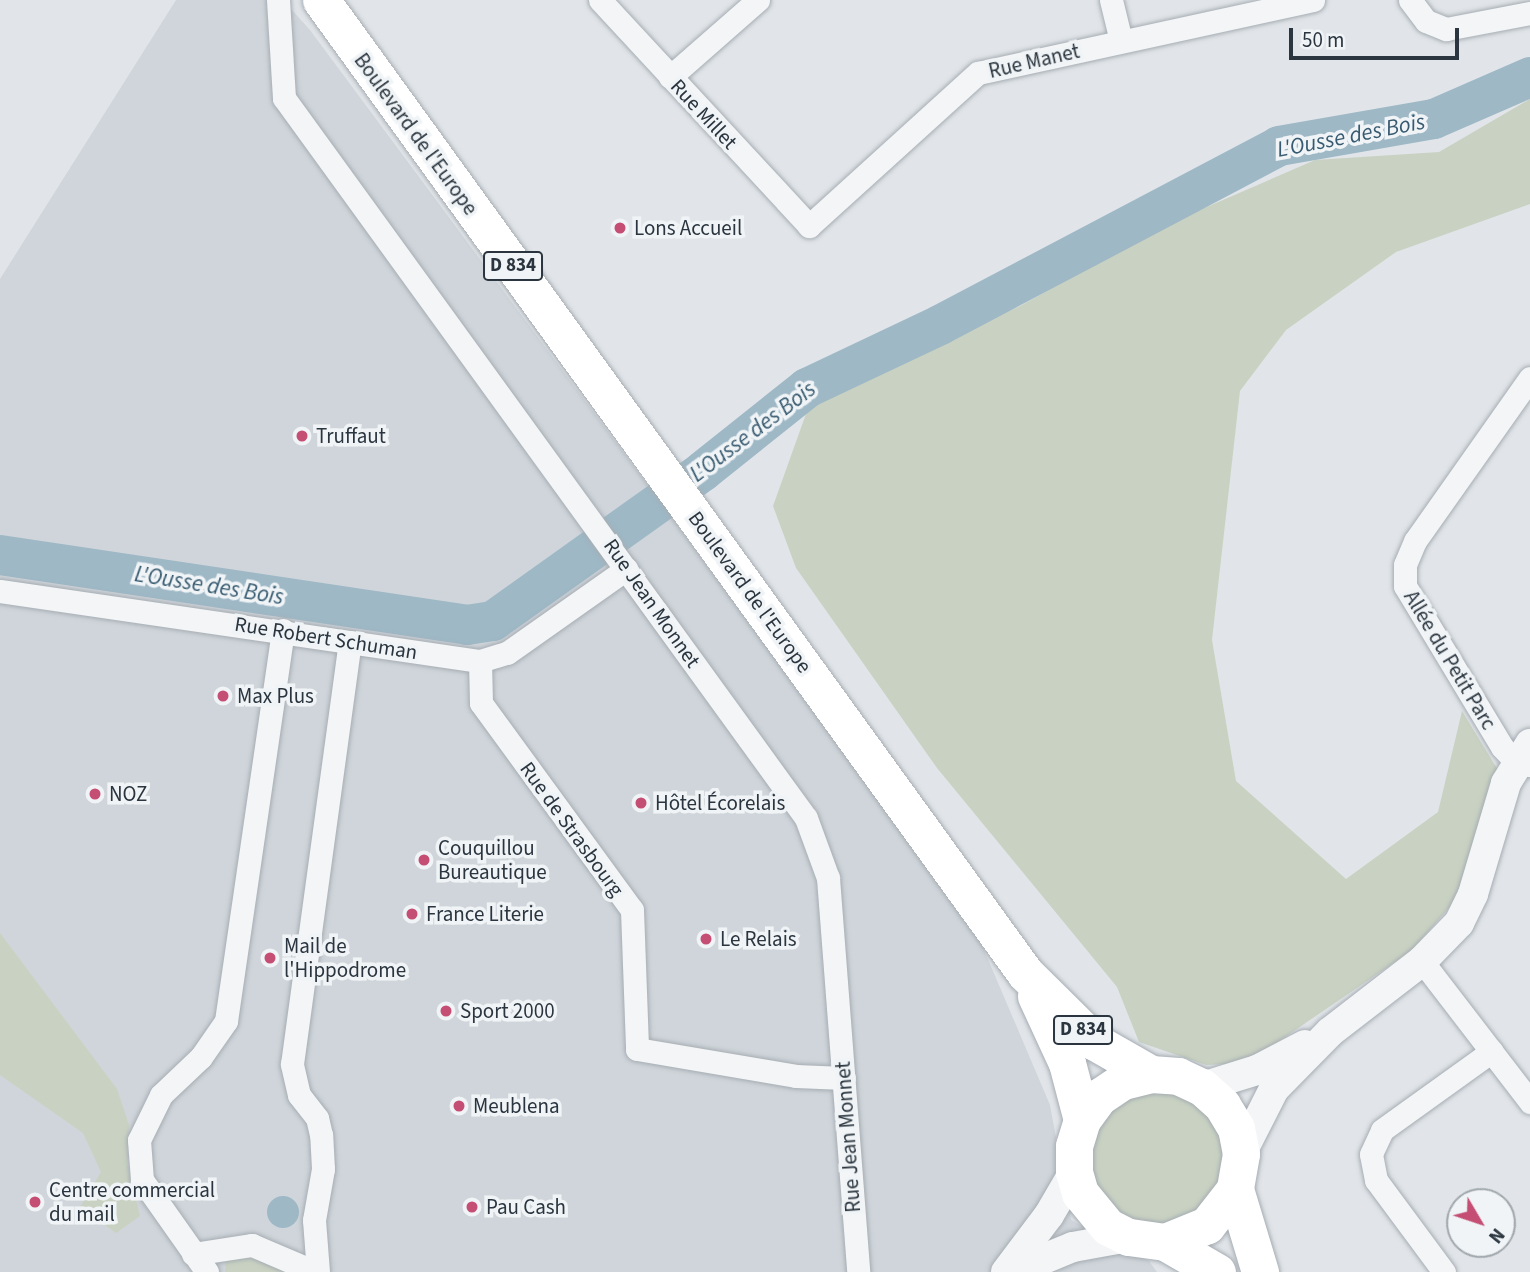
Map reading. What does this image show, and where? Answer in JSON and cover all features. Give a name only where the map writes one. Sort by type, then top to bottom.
[{"type":"main road","name":"Boulevard de l'Europe","points":[[320,3],[1025,973],[1095,1042],[1151,1074]]},
{"type":"main road","name":"Boulevard de l'Europe","points":[[1025,973],[1067,1063],[1082,1120]]},
{"type":"main road","points":[[1217,1272],[1165,1242],[1128,1237],[1092,1212],[1074,1172],[1074,1146],[1082,1120],[1107,1092],[1123,1081],[1151,1074],[1178,1076],[1202,1087],[1222,1105],[1236,1128],[1238,1172],[1260,1272]]},
{"type":"main road","points":[[1165,1242],[1207,1225],[1238,1172]]},
{"type":"street","name":"Rue Jean Monnet","points":[[278,0],[284,98],[608,539],[626,569],[806,818],[828,878],[858,1272]]},
{"type":"street","name":"Rue Millet","points":[[600,0],[808,226]]},
{"type":"street","points":[[670,77],[758,0]]},
{"type":"street","points":[[1111,0],[1121,41]]},
{"type":"street","name":"Rue Manet","points":[[808,226],[978,74],[1313,0]]},
{"type":"street","points":[[1410,0],[1426,21],[1446,29],[1530,13]]},
{"type":"street","name":"Allée du Petit Parc","points":[[1526,757],[1502,747],[1414,607],[1405,586],[1405,565],[1415,541],[1530,378]]},
{"type":"street","name":"Rue Robert Schuman","points":[[0,591],[283,630],[480,661],[507,653],[626,569]]},
{"type":"street","points":[[207,1272],[142,1180],[139,1140],[161,1095],[201,1057],[226,1021],[283,630]]},
{"type":"street","points":[[192,1254],[252,1245],[317,1272],[314,1220],[323,1170],[321,1135],[317,1118],[299,1095],[292,1063],[350,642]]},
{"type":"street","name":"Rue de Strasbourg","points":[[480,661],[481,703],[632,910],[637,1049],[796,1076],[844,1078]]},
{"type":"street","points":[[1238,1172],[1274,1089],[1330,1032],[1422,961],[1459,923],[1473,894],[1506,783],[1526,757]]},
{"type":"street","points":[[1422,961],[1530,1102]]},
{"type":"street","points":[[1202,1087],[1257,1070],[1330,1032]]},
{"type":"street","points":[[1444,1272],[1376,1180],[1371,1154],[1382,1129],[1492,1051]]},
{"type":"street","points":[[1006,1272],[1049,1215],[1074,1172]]},
{"type":"street","points":[[1012,1272],[1073,1247],[1128,1237]]},
{"type":"shaded area","points":[[176,0],[283,0],[310,30],[973,924],[1050,1105],[1071,1220],[1149,1261],[1157,1272],[0,1272],[0,279]]},
{"type":"green space","points":[[1530,99],[1530,204],[1396,252],[1286,330],[1240,391],[1212,640],[1236,781],[1346,879],[1438,812],[1462,711],[1498,770],[1455,901],[1411,951],[1247,1063],[1206,1065],[1139,1042],[1117,987],[937,768],[796,568],[773,506],[812,397],[1020,306],[1172,222],[1315,160],[1439,152]]},
{"type":"green space","points":[[0,933],[117,1089],[129,1125],[127,1163],[140,1216],[116,1233],[80,1207],[101,1172],[83,1133],[0,1075]]},
{"type":"green space","points":[[1158,1090],[1184,1095],[1206,1110],[1221,1132],[1226,1158],[1221,1184],[1206,1206],[1184,1221],[1158,1226],[1132,1221],[1110,1206],[1095,1184],[1090,1158],[1095,1132],[1110,1110],[1132,1095]]},
{"type":"green space","points":[[238,1250],[304,1272],[225,1272],[226,1261]]},
{"type":"water","points":[[283,1196],[295,1200],[299,1212],[295,1224],[283,1228],[271,1224],[267,1212],[271,1200]]},
{"type":"waterway","name":"L'Ousse des Bois","points":[[0,555],[467,625],[493,621],[703,471],[807,388],[940,325],[1279,146],[1434,119],[1530,77]]},
{"type":"place","name":"Lons Accueil","points":[[620,228]]},
{"type":"place","name":"Truffaut","points":[[302,436]]},
{"type":"place","name":"Max Plus","points":[[223,696]]},
{"type":"place","name":"NOZ","points":[[95,794]]},
{"type":"place","name":"Hôtel Écorelais","points":[[641,803]]},
{"type":"place","name":"Couquillou Bureautique","points":[[424,860]]},
{"type":"place","name":"France Literie","points":[[412,914]]},
{"type":"place","name":"Le Relais","points":[[706,939]]},
{"type":"place","name":"Mail de l'Hippodrome","points":[[270,958]]},
{"type":"place","name":"Sport 2000","points":[[446,1011]]},
{"type":"place","name":"Meublena","points":[[459,1106]]},
{"type":"place","name":"Centre commercial du mail","points":[[35,1202]]},
{"type":"place","name":"Pau Cash","points":[[472,1207]]}]
